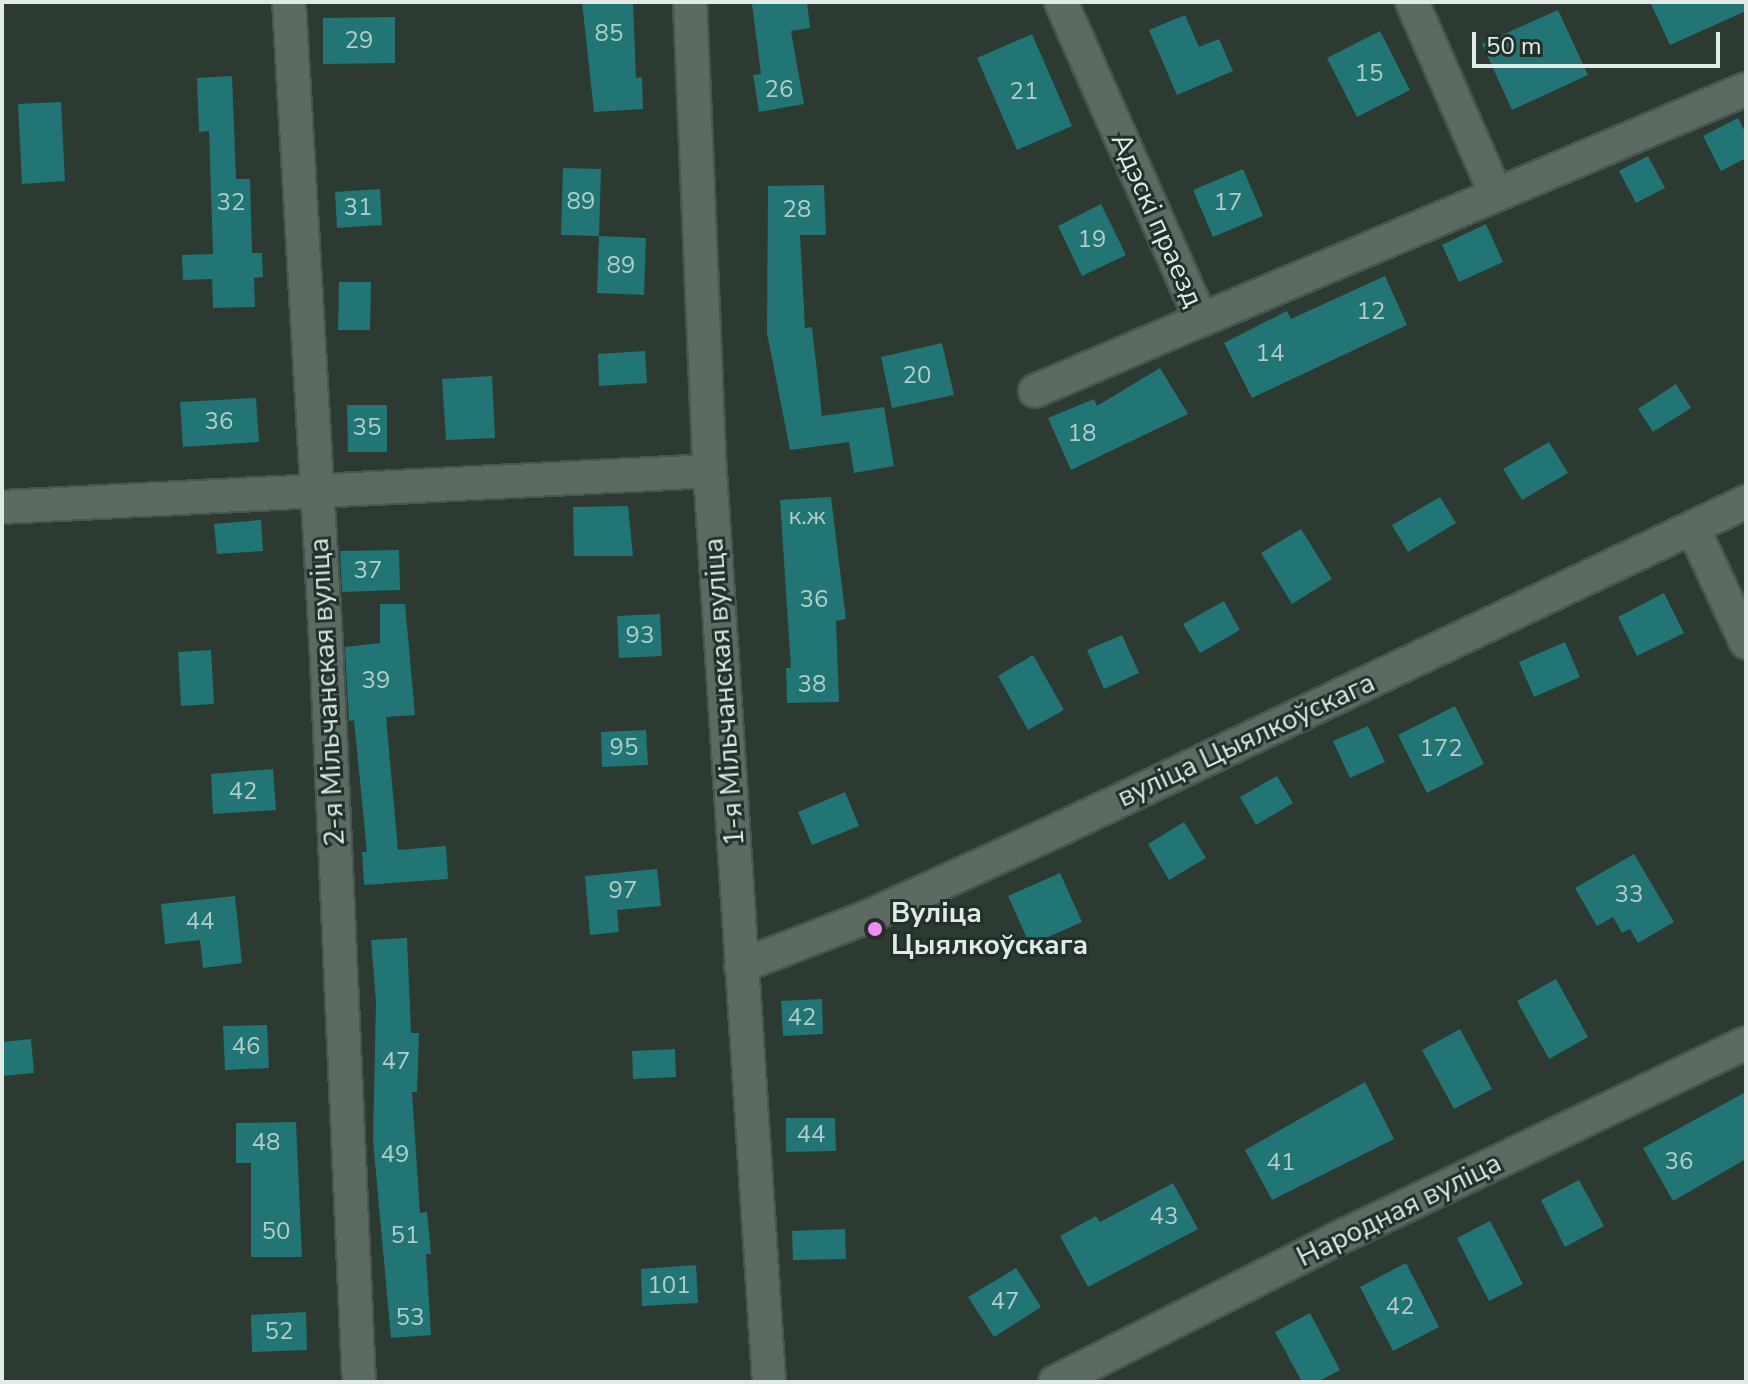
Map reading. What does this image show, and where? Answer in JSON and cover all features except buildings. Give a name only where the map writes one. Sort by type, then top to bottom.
[{"type":"street","name":"2-я Мільчанская вуліца","points":[[289,2],[359,1382]]},
{"type":"street","name":"1-я Мільчанская вуліца","points":[[690,2],[710,471],[769,1382]]},
{"type":"street","name":"Адэскі праезд","points":[[1061,2],[1201,320],[1746,89]]},
{"type":"street","points":[[1412,2],[1496,194]]},
{"type":"street","points":[[1035,391],[1201,320]]},
{"type":"street","points":[[2,507],[710,471]]},
{"type":"street","name":"вуліца Цыялкоўскага","points":[[741,966],[870,916],[1062,828],[1746,502]]},
{"type":"street","points":[[1693,528],[1746,642]]},
{"type":"street","name":"Народная вуліца","points":[[1055,1382],[1347,1234],[1746,1043]]},
{"type":"place","name":"Вуліца Цыялкоўскага","points":[[875,929]]}]
